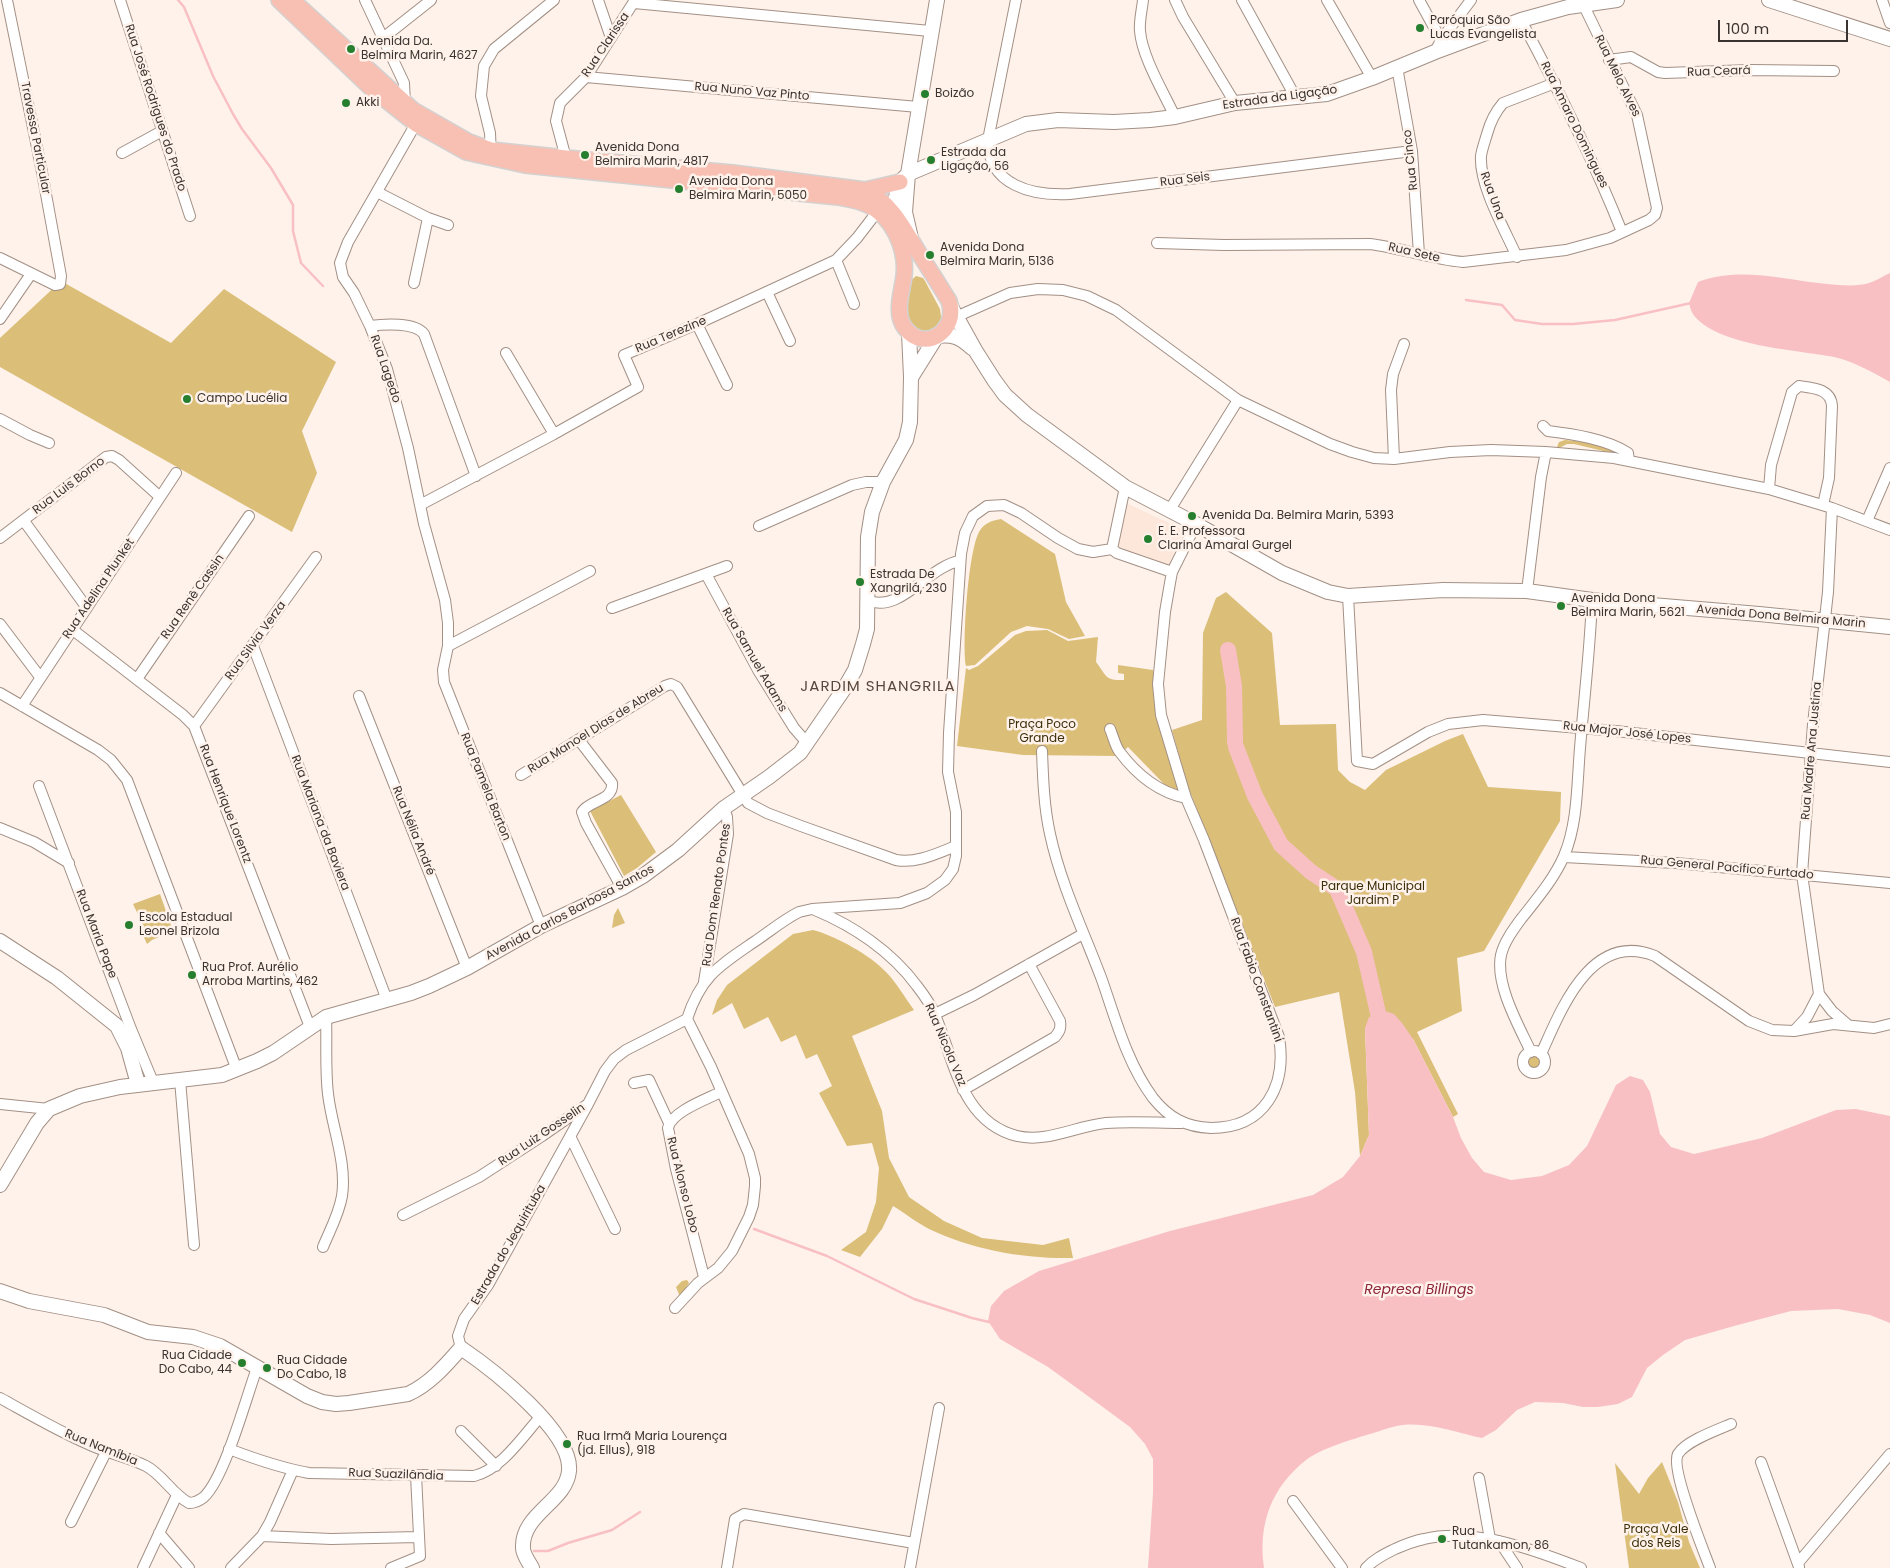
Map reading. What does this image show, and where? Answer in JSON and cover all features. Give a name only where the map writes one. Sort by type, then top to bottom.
[{"type":"main road","name":"Avenida Dona Belmira Marin","points":[[279,0],[372,89],[401,100]]},
{"type":"main road","name":"Avenida Dona Belmira Marin","points":[[292,0],[401,100],[419,120],[491,154],[838,196],[856,200],[870,206],[884,214],[911,238],[994,380],[1006,395],[1027,415],[1125,487],[1196,524],[1282,573],[1328,592],[1348,596],[1443,590],[1528,592],[1592,600],[1890,627]]},
{"type":"main road","points":[[911,238],[905,212],[904,178],[937,0]]},
{"type":"main road","name":"Estrada da Ligação","points":[[904,178],[1026,124],[1058,120],[1128,122],[1175,117],[1235,103],[1326,94],[1372,78],[1438,46],[1521,20],[1582,4],[1617,0]]},
{"type":"main road","points":[[1769,0],[1890,39]]},
{"type":"main road","name":"Avenida Dona Belmira Marin","points":[[567,164],[733,172],[865,190],[875,195],[902,246],[904,276],[900,317],[903,326],[909,333],[924,339],[937,336],[956,336],[975,350]]},
{"type":"main road","points":[[865,190],[904,178]]},
{"type":"main road","points":[[884,214],[904,178]]},
{"type":"main road","points":[[904,276],[918,269],[932,273]]},
{"type":"main road","points":[[937,336],[946,330],[954,312]]},
{"type":"main road","name":"Avenida Carlos Barbosa Santos","points":[[0,1185],[32,1130],[49,1109],[80,1096],[138,1084],[222,1075],[273,1053],[326,1017],[429,986],[467,968],[541,926],[622,888],[660,865],[724,808],[800,754],[855,670],[867,629],[868,537],[872,512],[883,482],[906,440],[910,422],[911,377],[909,333]]},
{"type":"main road","name":"Avenida Carlos Barbosa Santos","points":[[911,377],[937,336]]},
{"type":"main road","points":[[0,941],[57,978],[117,1026],[128,1048],[138,1084]]},
{"type":"main road","points":[[0,1291],[29,1301],[104,1315],[148,1332],[205,1340],[314,1399],[336,1404],[396,1397],[418,1390],[442,1369],[461,1348],[489,1369],[541,1416],[567,1452],[569,1473],[564,1485],[532,1521],[524,1536],[522,1547],[532,1568]]},
{"type":"street","name":"Travessa Particular","points":[[7,0],[41,167],[61,281],[58,285],[31,274]]},
{"type":"street","name":"Rua José Rodrigues do Prado","points":[[120,0],[190,216]]},
{"type":"street","points":[[364,0],[404,83],[401,100]]},
{"type":"street","points":[[383,38],[430,0]]},
{"type":"street","points":[[491,154],[490,133],[481,96],[484,66],[494,49],[554,0]]},
{"type":"street","points":[[598,0],[611,38]]},
{"type":"street","points":[[988,140],[1016,0]]},
{"type":"street","points":[[1143,0],[1139,28],[1140,38],[1145,54],[1175,117]]},
{"type":"street","points":[[1175,0],[1183,17],[1235,103]]},
{"type":"street","points":[[1242,0],[1296,98]]},
{"type":"street","points":[[1327,0],[1372,78]]},
{"type":"street","points":[[1419,0],[1438,46]]},
{"type":"street","points":[[1438,46],[1471,0]]},
{"type":"street","points":[[1882,0],[1890,23]]},
{"type":"street","points":[[634,2],[930,31]]},
{"type":"street","name":"Rua Clarissa","points":[[567,164],[556,121],[560,103],[586,77],[634,2]]},
{"type":"street","name":"Rua Melo Alves","points":[[1582,4],[1637,115],[1657,208]]},
{"type":"street","name":"Rua Amaro Domingues","points":[[1521,20],[1555,83],[1594,164],[1622,232]]},
{"type":"street","name":"Rua Ceará","points":[[1609,60],[1631,58],[1658,72],[1665,73],[1750,70],[1834,71]]},
{"type":"street","name":"Rua Cinco","points":[[1397,67],[1412,151],[1419,254]]},
{"type":"street","name":"Rua Nuno Vaz Pinto","points":[[586,77],[918,108]]},
{"type":"street","name":"Rua Una","points":[[1517,257],[1488,191],[1481,166],[1481,154],[1489,128],[1503,103],[1555,83]]},
{"type":"street","name":"Rua Lagedo","points":[[419,120],[348,242],[340,263],[343,277],[354,293],[370,326],[387,369],[397,403],[420,505],[445,600],[448,646]]},
{"type":"street","points":[[122,153],[162,131]]},
{"type":"street","name":"Rua Seis","points":[[988,140],[990,160],[1005,179],[1017,187],[1050,196],[1412,151]]},
{"type":"street","points":[[377,192],[428,218],[448,224]]},
{"type":"street","name":"Rua Sete","points":[[1157,243],[1224,245],[1370,244],[1391,247],[1448,261],[1463,262],[1566,250],[1596,242],[1649,220],[1655,215],[1657,208]]},
{"type":"street","name":"Rua Terezine","points":[[420,505],[638,387],[624,354],[697,324],[836,260],[884,214]]},
{"type":"street","points":[[414,283],[428,218]]},
{"type":"street","points":[[0,258],[31,274],[0,318]]},
{"type":"street","points":[[836,260],[854,304]]},
{"type":"street","points":[[954,312],[1010,293],[1038,289],[1064,290],[1086,296],[1116,310],[1238,400],[1330,444],[1374,458],[1394,459],[1450,452],[1491,450],[1546,452],[1614,458],[1769,489],[1827,507],[1890,530]]},
{"type":"street","points":[[768,292],[790,341]]},
{"type":"street","points":[[370,326],[392,324],[418,328],[427,339],[476,476]]},
{"type":"street","points":[[697,324],[727,385]]},
{"type":"street","points":[[1394,459],[1391,390],[1393,374],[1404,344]]},
{"type":"street","points":[[506,353],[554,434]]},
{"type":"street","name":"Rua Madre Ana Justina","points":[[1769,489],[1771,465],[1792,392],[1799,386],[1822,390],[1830,397],[1832,406],[1830,478],[1827,507],[1828,592],[1811,753],[1802,874],[1819,994]]},
{"type":"street","points":[[1169,511],[1238,400]]},
{"type":"street","points":[[0,420],[49,443]]},
{"type":"street","points":[[1543,426],[1548,431],[1581,436],[1625,451],[1629,456],[1629,461]]},
{"type":"street","points":[[1528,592],[1541,476],[1546,452]]},
{"type":"street","name":"Rua Luis Borno","points":[[0,538],[106,457],[112,456],[119,460],[160,497]]},
{"type":"street","points":[[1867,521],[1890,468]]},
{"type":"street","name":"Rua Adelina Plunket","points":[[22,706],[176,474]]},
{"type":"street","points":[[758,526],[852,485],[866,482],[883,482]]},
{"type":"street","points":[[1112,548],[1125,487]]},
{"type":"street","points":[[675,1308],[701,1280],[718,1268],[732,1252],[745,1228],[754,1196],[755,1178],[749,1154],[687,1019],[704,982],[717,967],[730,957],[792,916],[812,909],[900,903],[927,893],[938,886],[950,874],[956,862],[956,812],[948,772],[947,755],[960,561],[964,533],[973,516],[984,508],[996,504],[1013,508],[1078,549],[1093,552],[1112,548]]},
{"type":"street","name":"Rua Renê Cassin","points":[[136,679],[250,516]]},
{"type":"street","points":[[24,521],[87,608]]},
{"type":"street","name":"Rua Fabio Constantini","points":[[1042,751],[1049,833],[1066,890],[1130,1059],[1154,1099],[1183,1123],[1215,1128],[1242,1124],[1252,1118],[1263,1107],[1274,1090],[1279,1077],[1281,1056],[1279,1037],[1204,840],[1186,798],[1161,716],[1158,692],[1165,612],[1172,572],[1196,524]]},
{"type":"street","points":[[1112,548],[1117,552],[1172,572]]},
{"type":"street","name":"Rua Silvia Verza","points":[[194,726],[316,557]]},
{"type":"street","points":[[867,600],[880,603],[893,601],[941,569],[960,561]]},
{"type":"street","points":[[612,608],[727,566]]},
{"type":"street","points":[[448,646],[590,571]]},
{"type":"street","name":"Rua Samuel Adams","points":[[706,574],[758,670],[790,721],[808,744]]},
{"type":"street","name":"Rua Major José Lopes","points":[[1348,596],[1357,761],[1373,764],[1428,732],[1448,724],[1483,720],[1582,728],[1890,762]]},
{"type":"street","points":[[1592,600],[1590,652],[1574,814],[1569,840],[1564,857],[1554,874],[1508,938],[1500,957],[1506,994],[1536,1053],[1581,978],[1605,958],[1627,952],[1641,952],[1654,956],[1734,1011],[1759,1026],[1780,1032],[1834,1024],[1874,1028],[1890,1024]]},
{"type":"street","points":[[0,624],[40,677]]},
{"type":"street","name":"Rua Henrique Lorentz","points":[[73,630],[183,715],[194,726],[310,1027]]},
{"type":"street","name":"Rua Mariana da Baviera","points":[[253,646],[387,1000]]},
{"type":"street","name":"Rua Pamela Barton","points":[[448,646],[443,670],[444,682],[541,926]]},
{"type":"street","name":"Rua Manoel Dias de Abreu","points":[[521,775],[671,684],[677,687],[743,795]]},
{"type":"street","points":[[0,693],[98,750],[111,760],[126,780],[237,1070]]},
{"type":"street","name":"Rua Nélia André","points":[[359,696],[467,968]]},
{"type":"street","points":[[1110,729],[1118,750],[1147,780],[1160,790],[1186,798]]},
{"type":"street","points":[[579,740],[611,781],[612,787],[609,793],[582,812],[622,888]]},
{"type":"street","name":"Rua Maria Pape","points":[[39,786],[153,1082]]},
{"type":"street","points":[[743,795],[748,803],[767,813],[896,860],[909,862],[919,860],[956,846]]},
{"type":"street","name":"Rua Dom Renato Pontes","points":[[704,982],[728,834],[727,817],[724,808]]},
{"type":"street","points":[[0,828],[18,834],[70,863]]},
{"type":"street","name":"Rua General Pacífico Furtado","points":[[1564,857],[1676,863],[1890,883]]},
{"type":"street","name":"Rua Nicola Vaz","points":[[812,909],[862,935],[886,952],[917,985],[935,1014],[950,1060],[963,1090],[973,1106],[993,1125],[1015,1135],[1025,1137],[1053,1135],[1105,1123],[1183,1123]]},
{"type":"street","points":[[935,1014],[974,995],[1083,934]]},
{"type":"street","points":[[963,1090],[1055,1037],[1059,1032],[1061,1027],[1060,1021],[1029,964]]},
{"type":"street","points":[[1794,1031],[1807,1017],[1819,994],[1832,1011],[1847,1024]]},
{"type":"street","points":[[117,1026],[126,1015]]},
{"type":"street","points":[[323,1247],[338,1212],[342,1196],[343,1178],[328,1092],[326,1017]]},
{"type":"street","name":"Rua Luiz Gosselin","points":[[403,1215],[479,1177],[588,1104],[605,1071],[614,1059],[626,1050],[687,1019]]},
{"type":"street","points":[[180,1080],[194,1245]]},
{"type":"street","points":[[634,1083],[649,1080],[669,1123]]},
{"type":"street","name":"Rua Alonso Lobo","points":[[701,1280],[671,1147],[669,1123],[678,1114],[721,1092]]},
{"type":"street","points":[[0,1104],[49,1109]]},
{"type":"street","name":"Estrada do Jequirituba","points":[[461,1348],[458,1336],[464,1319],[488,1285],[588,1104]]},
{"type":"street","points":[[570,1138],[615,1229]]},
{"type":"street","points":[[143,1568],[177,1495],[190,1503],[196,1502],[203,1498],[210,1489],[229,1448],[257,1368]]},
{"type":"street","name":"Rua Namíbia","points":[[0,1398],[67,1435],[148,1467],[177,1495]]},
{"type":"street","points":[[910,1568],[939,1408]]},
{"type":"street","name":"Rua Suazilândia","points":[[229,1448],[260,1460],[293,1470],[308,1472],[474,1476],[483,1474],[496,1466],[541,1416]]},
{"type":"street","points":[[1710,1568],[1681,1486],[1677,1471],[1677,1457],[1682,1450],[1693,1442],[1731,1424]]},
{"type":"street","points":[[461,1431],[496,1466]]},
{"type":"street","points":[[72,1522],[106,1452]]},
{"type":"street","points":[[1799,1565],[1890,1454]]},
{"type":"street","points":[[1761,1462],[1799,1565]]},
{"type":"street","points":[[231,1568],[262,1536],[293,1470]]},
{"type":"street","points":[[391,1568],[419,1557],[416,1475]]},
{"type":"street","points":[[1479,1478],[1494,1540],[1517,1568]]},
{"type":"street","points":[[1293,1501],[1342,1568]]},
{"type":"street","points":[[727,1568],[735,1519],[744,1514],[914,1543]]},
{"type":"street","points":[[159,1533],[189,1568]]},
{"type":"street","points":[[262,1536],[331,1539],[418,1537]]},
{"type":"street","points":[[1366,1568],[1371,1562],[1388,1552],[1426,1538],[1461,1537],[1494,1540],[1581,1568]]},
{"type":"shaded area","name":"E. E. Professora Clarina Amaral Gurgel","points":[[1124,502],[1184,530],[1168,567],[1112,547]]},
{"type":"green space","points":[[916,276],[923,278],[940,309],[942,324],[929,337],[902,320],[909,282]]},
{"type":"green space","name":"Campo Lucélia","points":[[61,281],[171,343],[224,289],[336,362],[302,431],[317,473],[292,532],[0,367],[0,338]]},
{"type":"green space","points":[[1565,440],[1587,442],[1620,453],[1616,454],[1574,444],[1557,447],[1559,442]]},
{"type":"green space","points":[[1001,519],[1055,554],[1066,602],[1085,636],[1069,639],[1048,629],[1027,626],[1011,632],[975,665],[966,666],[967,598],[975,543],[983,526]]},
{"type":"green space","name":"Parque Municipal Jardim P","points":[[1226,592],[1272,633],[1280,725],[1336,724],[1338,770],[1350,782],[1365,790],[1386,770],[1463,734],[1488,787],[1561,792],[1560,821],[1484,951],[1457,958],[1462,1011],[1417,1032],[1458,1114],[1453,1117],[1413,1039],[1365,1028],[1369,1135],[1360,1156],[1355,1092],[1339,992],[1275,1007],[1187,784],[1172,730],[1202,720],[1203,633],[1216,598]]},
{"type":"green space","name":"Praça Poco Grande","points":[[1047,630],[1068,641],[1098,637],[1096,662],[1107,677],[1113,680],[1124,680],[1124,674],[1118,673],[1118,665],[1153,670],[1153,689],[1180,790],[1176,792],[1163,783],[1128,747],[1118,756],[1023,755],[957,746],[966,668],[969,670],[978,666],[1015,635],[1026,631]]},
{"type":"green space","points":[[621,795],[656,852],[624,876],[590,811]]},
{"type":"green space","points":[[160,894],[173,931],[147,944],[142,933],[145,929],[133,904]]},
{"type":"green space","points":[[618,908],[625,923],[612,928],[614,915]]},
{"type":"green space","points":[[813,930],[842,941],[871,959],[890,976],[914,1010],[852,1036],[882,1111],[889,1158],[909,1197],[944,1221],[982,1238],[1043,1245],[1069,1238],[1073,1258],[1018,1255],[963,1243],[929,1229],[893,1206],[882,1229],[860,1257],[841,1250],[866,1232],[876,1202],[879,1168],[872,1143],[847,1146],[819,1093],[832,1086],[817,1054],[806,1059],[796,1035],[781,1042],[768,1017],[744,1029],[732,1003],[712,1015],[717,1000],[727,985],[793,934]]},
{"type":"green space","points":[[1531,1055],[1537,1055],[1541,1062],[1537,1069],[1531,1069],[1527,1065],[1527,1059]]},
{"type":"green space","points":[[687,1280],[689,1283],[680,1297],[676,1287],[682,1281]]},
{"type":"green space","name":"Praça Vale dos Reis","points":[[1662,1462],[1678,1502],[1689,1542],[1700,1568],[1629,1568],[1615,1463],[1639,1494],[1648,1478]]},
{"type":"water","points":[[1890,273],[1890,382],[1842,359],[1758,345],[1719,333],[1704,325],[1693,314],[1689,303],[1698,282],[1714,277],[1745,275],[1853,285],[1872,282]]},
{"type":"water","name":"Represa Billings","points":[[1385,1011],[1394,1014],[1413,1039],[1472,1158],[1484,1172],[1511,1180],[1542,1176],[1569,1165],[1587,1146],[1616,1085],[1630,1076],[1643,1080],[1650,1092],[1660,1134],[1671,1147],[1694,1154],[1762,1138],[1836,1110],[1856,1109],[1890,1116],[1890,1323],[1870,1315],[1838,1309],[1791,1311],[1685,1340],[1647,1368],[1632,1397],[1618,1404],[1583,1407],[1563,1403],[1535,1402],[1517,1410],[1496,1430],[1482,1438],[1433,1426],[1413,1424],[1395,1426],[1346,1442],[1312,1456],[1284,1482],[1276,1495],[1265,1522],[1263,1536],[1264,1568],[1148,1568],[1153,1493],[1153,1459],[1145,1444],[1130,1427],[1048,1367],[1000,1339],[988,1321],[991,1306],[1004,1291],[1039,1271],[1170,1231],[1313,1195],[1343,1177],[1360,1156],[1369,1135],[1365,1028],[1369,1017]]},
{"type":"waterway","points":[[178,0],[184,7],[213,76],[233,114],[271,168],[293,205],[293,231],[301,263],[323,286]]},
{"type":"waterway","points":[[1466,300],[1502,305],[1515,320],[1542,324],[1573,324],[1615,320],[1691,303]]},
{"type":"waterway","points":[[1228,650],[1234,686],[1235,742]]},
{"type":"waterway","points":[[1236,747],[1255,796],[1281,845],[1311,872],[1337,889],[1364,952],[1378,1013]]},
{"type":"waterway","points":[[754,1229],[827,1256],[914,1299],[989,1322]]},
{"type":"waterway","points":[[534,1551],[548,1551],[612,1530],[640,1512]]},
{"type":"place","name":"Paróquia São Lucas Evangelista","points":[[1420,28]]},
{"type":"place","name":"Avenida Da. Belmira Marin, 4627","points":[[351,49]]},
{"type":"place","name":"Boizão","points":[[925,94]]},
{"type":"place","name":"Akki","points":[[346,103]]},
{"type":"place","name":"Avenida Dona Belmira Marin, 4817","points":[[585,155]]},
{"type":"place","name":"Estrada da Ligação, 56","points":[[931,160]]},
{"type":"place","name":"Avenida Dona Belmira Marin, 5050","points":[[679,189]]},
{"type":"place","name":"Avenida Dona Belmira Marin, 5136","points":[[930,255]]},
{"type":"place","name":"Campo Lucélia","points":[[187,399]]},
{"type":"place","name":"Avenida Da. Belmira Marin, 5393","points":[[1192,516]]},
{"type":"place","name":"E. E. Professora Clarina Amaral Gurgel","points":[[1148,539]]},
{"type":"place","name":"Estrada De Xangrilá, 230","points":[[860,582]]},
{"type":"place","name":"Avenida Dona Belmira Marin, 5621","points":[[1561,606]]},
{"type":"place","name":"Escola Estadual Leonel Brizola","points":[[129,925]]},
{"type":"place","name":"Rua Prof. Aurélio Arroba Martins, 462","points":[[192,975]]},
{"type":"place","name":"Rua Cidade Do Cabo, 44","points":[[242,1363]]},
{"type":"place","name":"Rua Cidade Do Cabo, 18","points":[[267,1368]]},
{"type":"place","name":"Rua Irmã Maria Lourença (jd. Ellus), 918","points":[[567,1444]]},
{"type":"place","name":"Rua Tutankamon, 86","points":[[1442,1539]]},
{"type":"district","name":"JARDIM SHANGRILA","points":[[878,687]]}]
